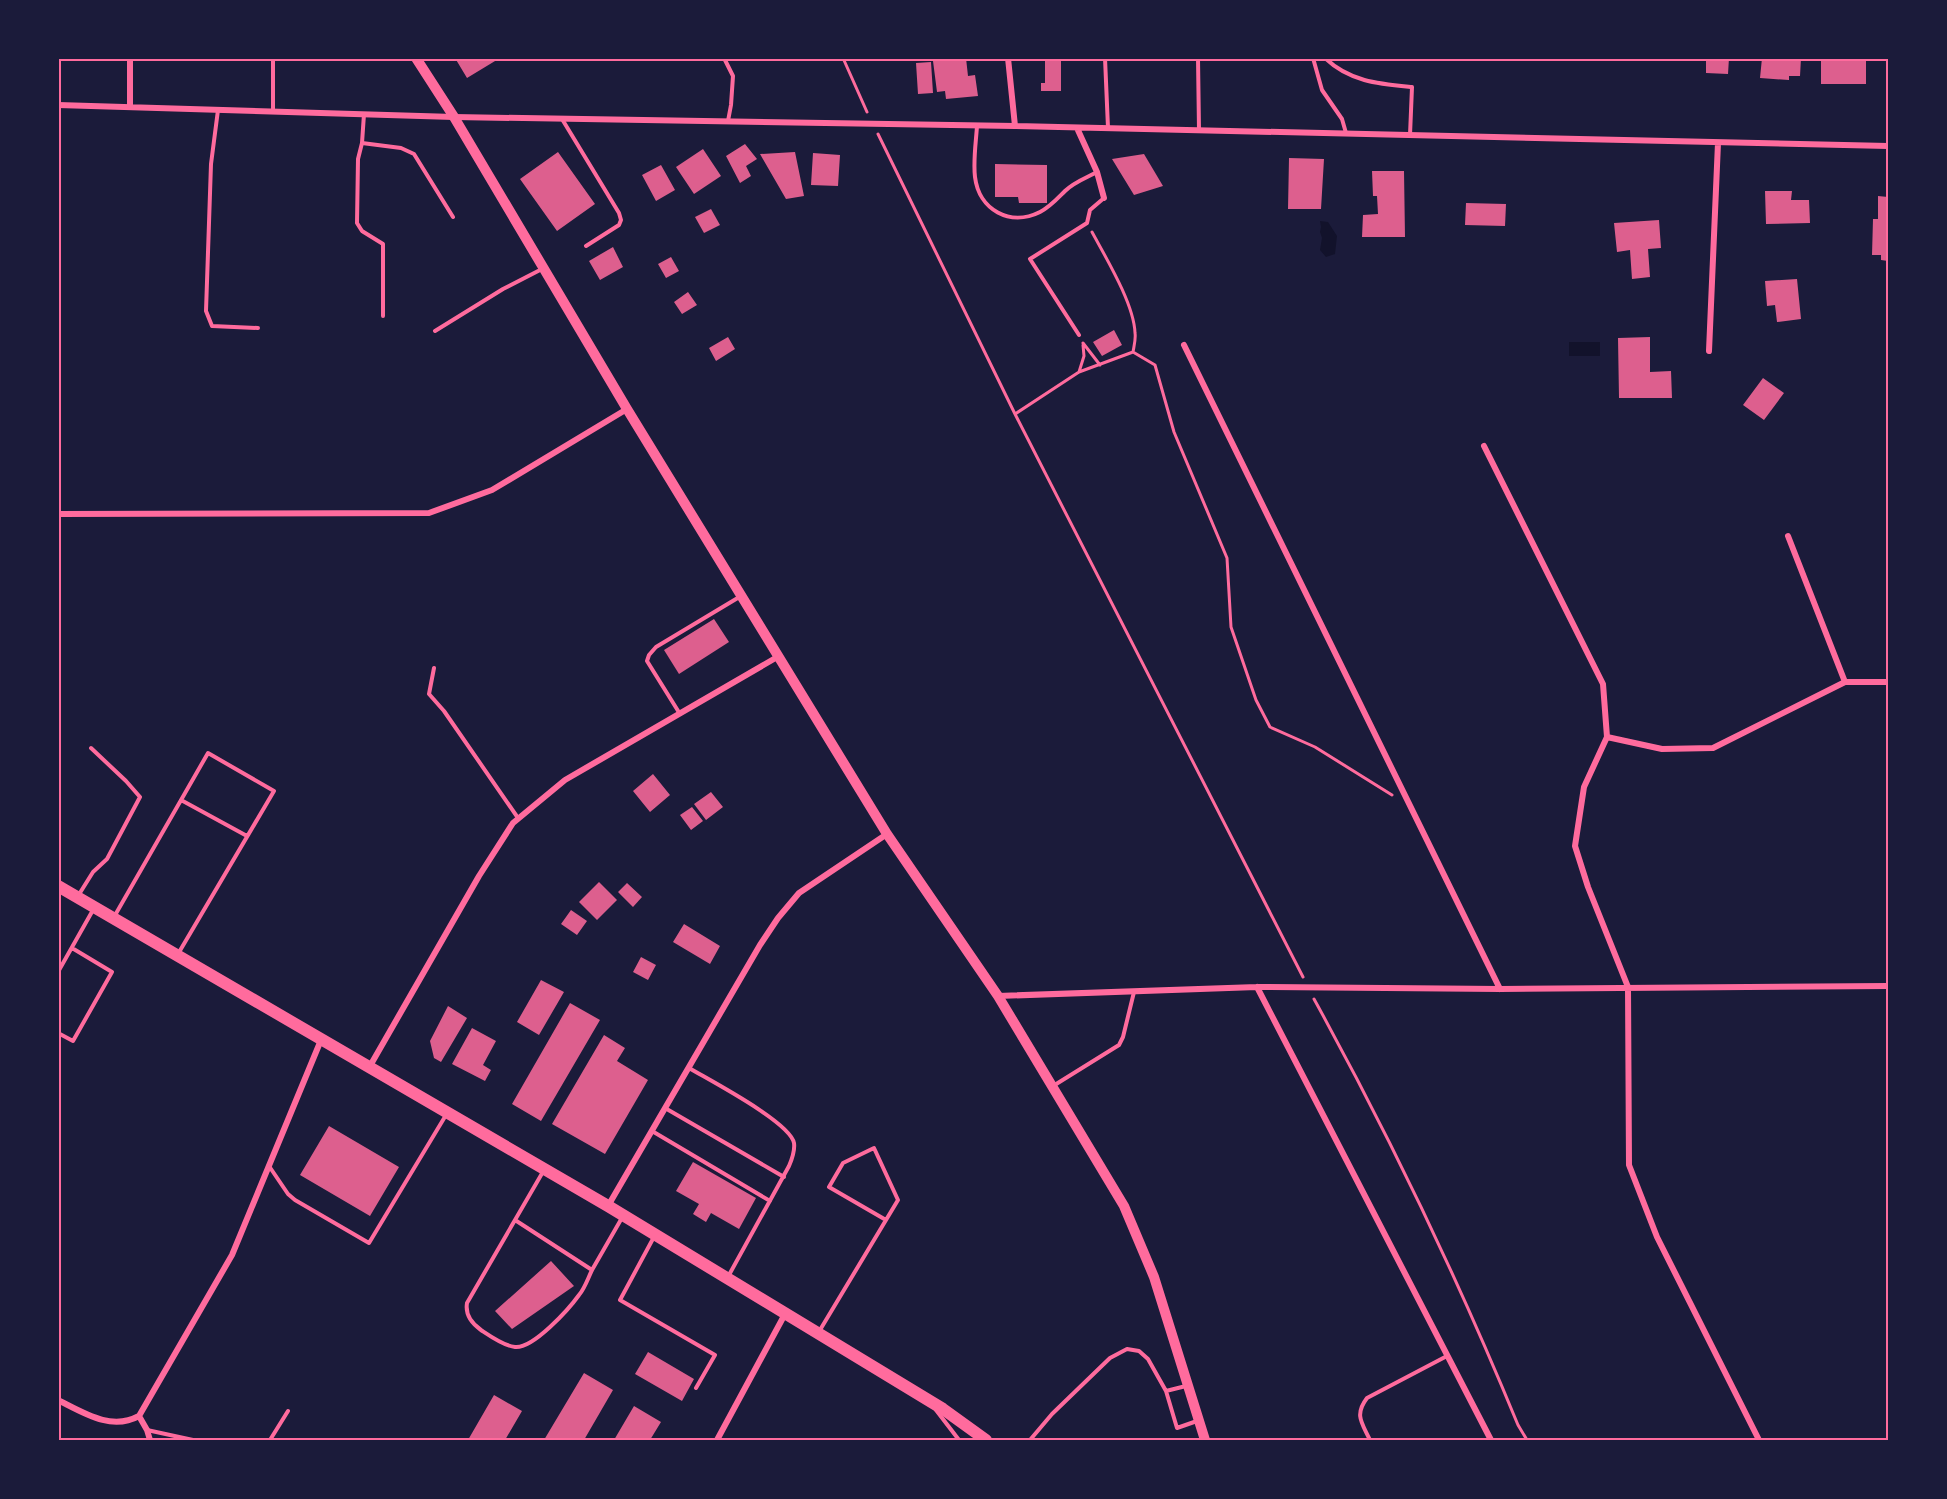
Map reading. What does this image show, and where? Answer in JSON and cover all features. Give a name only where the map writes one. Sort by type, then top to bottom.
[{"type":"highway","points":[[58,886],[608,1206],[928,1400],[986,1440]]},
{"type":"main road","points":[[416,58],[454,117],[627,409],[887,834],[998,996],[1124,1206],[1154,1277],[1205,1440]]},
{"type":"street","points":[[130,58],[130,106]]},
{"type":"street","points":[[1008,58],[1015,126]]},
{"type":"street","points":[[58,105],[454,117],[1015,126],[1888,146]]},
{"type":"street","points":[[1077,128],[1097,172],[1104,198]]},
{"type":"street","points":[[1709,351],[1718,143]]},
{"type":"street","points":[[1184,345],[1500,989]]},
{"type":"street","points":[[58,514],[429,513],[492,490],[627,409]]},
{"type":"street","points":[[1484,446],[1603,684],[1607,737],[1584,787],[1575,846],[1588,887],[1628,987],[1629,1165],[1657,1237],[1759,1440]]},
{"type":"street","points":[[1788,536],[1845,682]]},
{"type":"street","points":[[370,1066],[479,876],[513,823],[565,780],[779,656]]},
{"type":"street","points":[[1607,737],[1662,749],[1713,748],[1845,682],[1888,682]]},
{"type":"street","points":[[608,1206],[760,945],[785,910],[799,894],[887,834]]},
{"type":"street","points":[[998,996],[1257,987],[1500,989],[1888,986]]},
{"type":"street","points":[[1257,987],[1491,1440]]},
{"type":"street","points":[[58,1400],[92,1417],[108,1422],[125,1422],[139,1416],[232,1255],[322,1039]]},
{"type":"street","points":[[717,1440],[785,1314]]},
{"type":"street","points":[[139,1416],[150,1440]]},
{"type":"lane","points":[[273,58],[273,111]]},
{"type":"lane","points":[[724,58],[733,76],[732,105],[728,122]]},
{"type":"lane","points":[[1105,58],[1108,129]]},
{"type":"lane","points":[[1198,58],[1198,131]]},
{"type":"lane","points":[[1313,58],[1322,90],[1342,119],[1346,134]]},
{"type":"lane","points":[[1325,58],[1339,70],[1366,82],[1412,87],[1410,135]]},
{"type":"lane","points":[[218,109],[211,164],[206,311],[212,326],[258,328]]},
{"type":"lane","points":[[364,114],[362,143],[358,159],[357,223],[362,231],[383,244],[382,316]]},
{"type":"lane","points":[[562,119],[620,213],[619,225],[586,246]]},
{"type":"lane","points":[[977,126],[975,181],[986,206],[1005,217],[1030,216],[1040,212],[1053,204],[1073,184],[1097,172]]},
{"type":"lane","points":[[362,143],[400,148],[414,154],[453,217]]},
{"type":"lane","points":[[1079,335],[1030,259],[1087,223],[1090,210],[1104,198]]},
{"type":"lane","points":[[435,331],[503,289],[543,268]]},
{"type":"lane","points":[[680,714],[647,661],[649,655],[656,648],[742,595]]},
{"type":"lane","points":[[434,668],[429,694],[444,711],[519,818]]},
{"type":"lane","points":[[78,897],[93,872],[108,859],[140,797],[91,747]]},
{"type":"lane","points":[[113,917],[208,753],[274,791],[177,955]]},
{"type":"lane","points":[[181,800],[247,836]]},
{"type":"lane","points":[[58,972],[95,907]]},
{"type":"lane","points":[[58,1033],[73,1041],[112,972],[72,948]]},
{"type":"lane","points":[[1052,1086],[1119,1045],[1134,991]]},
{"type":"lane","points":[[689,1068],[773,1119],[794,1142],[794,1153],[784,1178],[728,1279]]},
{"type":"lane","points":[[665,1108],[784,1178]]},
{"type":"lane","points":[[269,1166],[288,1194],[295,1200],[369,1243],[448,1112]]},
{"type":"lane","points":[[651,1131],[770,1201]]},
{"type":"lane","points":[[818,1334],[898,1200],[874,1148],[843,1163],[829,1187],[886,1220]]},
{"type":"lane","points":[[544,1169],[467,1303],[468,1316],[479,1329],[515,1347],[537,1338],[579,1296],[623,1216]]},
{"type":"lane","points":[[515,1220],[592,1270]]},
{"type":"lane","points":[[655,1235],[620,1300],[715,1355],[696,1388]]},
{"type":"lane","points":[[1030,1440],[1052,1414],[1110,1358],[1127,1349],[1139,1351],[1148,1359],[1166,1391],[1178,1428],[1199,1420]]},
{"type":"lane","points":[[1370,1440],[1360,1417],[1360,1407],[1366,1398],[1447,1356]]},
{"type":"lane","points":[[1166,1391],[1188,1385]]},
{"type":"lane","points":[[928,1400],[959,1440]]},
{"type":"lane","points":[[270,1440],[288,1411]]},
{"type":"lane","points":[[147,1430],[193,1440]]},
{"type":"path","points":[[843,58],[865,106]]},
{"type":"path","points":[[881,141],[1015,414],[1296,966]]},
{"type":"path","points":[[1087,223],[1116,277],[1130,311],[1136,333],[1133,352]]},
{"type":"path","points":[[1079,372],[1084,356],[1082,341],[1100,365]]},
{"type":"path","points":[[1015,414],[1079,372],[1133,352]]},
{"type":"path","points":[[1133,352],[1155,365],[1174,432],[1227,558],[1231,627],[1256,700],[1270,727],[1315,747],[1391,794],[1396,804]]},
{"type":"path","points":[[1323,1014],[1425,1214],[1457,1281],[1518,1425],[1527,1440]]},
{"type":"shaded area","points":[[1320,221],[1328,222],[1337,236],[1335,254],[1326,257],[1320,250],[1322,238]]},
{"type":"shaded area","points":[[1569,342],[1600,342],[1600,356],[1569,356]]},
{"type":"building","points":[[455,58],[500,58],[467,78]]},
{"type":"building","points":[[966,58],[968,76],[975,75],[978,96],[946,99],[945,91],[937,92],[933,61]]},
{"type":"building","points":[[1045,58],[1061,58],[1061,91],[1041,91],[1041,83],[1045,83]]},
{"type":"building","points":[[1706,58],[1729,58],[1728,74],[1706,73]]},
{"type":"building","points":[[1762,58],[1801,58],[1800,76],[1789,76],[1789,80],[1760,78]]},
{"type":"building","points":[[1821,59],[1866,59],[1866,84],[1821,84]]},
{"type":"building","points":[[931,62],[933,93],[918,94],[916,63]]},
{"type":"building","points":[[745,144],[757,159],[746,166],[751,176],[740,183],[726,156]]},
{"type":"building","points":[[703,149],[721,176],[694,194],[676,167]]},
{"type":"building","points":[[558,152],[595,204],[557,231],[520,179]]},
{"type":"building","points":[[795,152],[804,196],[786,199],[760,154]]},
{"type":"building","points":[[813,153],[840,155],[838,186],[811,185]]},
{"type":"building","points":[[1144,154],[1163,186],[1134,195],[1112,159]]},
{"type":"building","points":[[1289,158],[1324,159],[1321,209],[1288,209]]},
{"type":"building","points":[[995,164],[1047,165],[1047,203],[1019,203],[1018,197],[995,197]]},
{"type":"building","points":[[661,165],[675,190],[656,201],[642,175]]},
{"type":"building","points":[[1372,171],[1404,171],[1405,237],[1362,237],[1363,215],[1378,214],[1377,196],[1373,196]]},
{"type":"building","points":[[1765,191],[1792,191],[1791,200],[1809,200],[1810,223],[1766,224]]},
{"type":"building","points":[[1878,196],[1888,197],[1888,261],[1881,260],[1881,255],[1872,255],[1873,219],[1878,219]]},
{"type":"building","points":[[1466,203],[1506,204],[1505,226],[1465,225]]},
{"type":"building","points":[[711,209],[720,225],[704,233],[695,217]]},
{"type":"building","points":[[1659,220],[1661,248],[1648,249],[1650,277],[1632,279],[1630,250],[1617,252],[1614,223]]},
{"type":"building","points":[[613,247],[623,267],[600,280],[589,261]]},
{"type":"building","points":[[671,257],[679,271],[666,278],[658,264]]},
{"type":"building","points":[[1797,279],[1801,319],[1777,322],[1775,305],[1767,306],[1765,281]]},
{"type":"building","points":[[688,292],[697,305],[682,314],[674,302]]},
{"type":"building","points":[[1114,330],[1122,345],[1102,356],[1093,342]]},
{"type":"building","points":[[728,337],[735,349],[716,361],[709,348]]},
{"type":"building","points":[[1650,337],[1650,372],[1671,371],[1672,398],[1619,398],[1618,338]]},
{"type":"building","points":[[1763,378],[1784,393],[1764,420],[1743,405]]},
{"type":"building","points":[[714,619],[729,642],[679,674],[664,650]]},
{"type":"building","points":[[653,774],[670,795],[650,812],[633,791]]},
{"type":"building","points":[[711,792],[723,807],[706,820],[694,804]]},
{"type":"building","points":[[692,807],[703,821],[691,830],[680,815]]},
{"type":"building","points":[[599,882],[617,900],[597,920],[579,902]]},
{"type":"building","points":[[627,883],[642,897],[633,907],[618,892]]},
{"type":"building","points":[[571,910],[587,921],[577,935],[561,924]]},
{"type":"building","points":[[684,924],[720,946],[710,964],[673,942]]},
{"type":"building","points":[[641,957],[656,965],[648,980],[633,972]]},
{"type":"building","points":[[541,980],[564,992],[539,1035],[517,1022]]},
{"type":"building","points":[[570,1003],[600,1020],[541,1121],[512,1104]]},
{"type":"building","points":[[448,1006],[467,1018],[441,1062],[434,1058],[430,1041]]},
{"type":"building","points":[[472,1028],[496,1041],[483,1065],[491,1070],[485,1081],[452,1064]]},
{"type":"building","points":[[604,1035],[625,1048],[617,1061],[648,1080],[605,1154],[552,1124]]},
{"type":"building","points":[[329,1126],[399,1167],[370,1216],[300,1175]]},
{"type":"building","points":[[693,1162],[756,1198],[739,1229],[711,1213],[706,1222],[693,1214],[699,1204],[676,1191]]},
{"type":"building","points":[[551,1261],[574,1286],[512,1329],[495,1311]]},
{"type":"building","points":[[648,1352],[694,1379],[682,1401],[635,1374]]},
{"type":"building","points":[[584,1373],[613,1390],[584,1440],[544,1440]]},
{"type":"building","points":[[494,1395],[522,1411],[505,1440],[468,1440]]},
{"type":"building","points":[[634,1406],[661,1422],[650,1440],[614,1440]]}]
